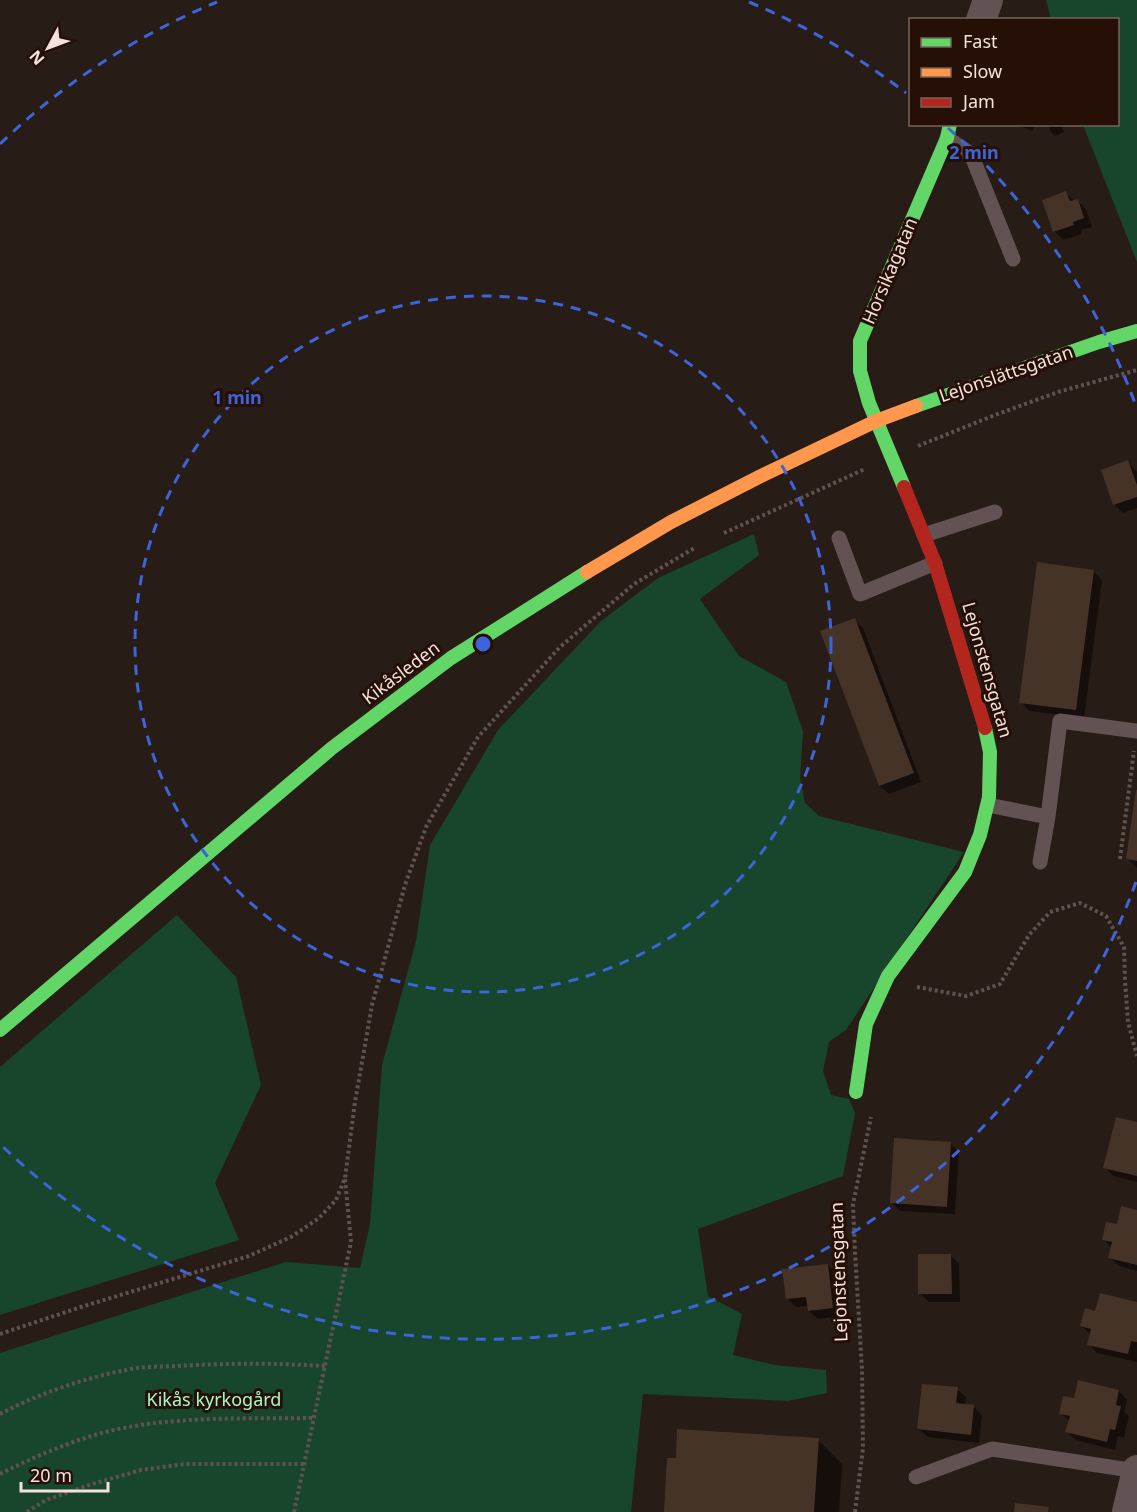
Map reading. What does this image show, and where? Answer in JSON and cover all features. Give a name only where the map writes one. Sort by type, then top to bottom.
[{"type":"street","points":[[982,18],[988,0]]},
{"type":"street","name":"Horsikagatan","points":[[876,422],[860,371],[861,341],[949,131]]},
{"type":"street","name":"Lejonslättsgatan","points":[[876,422],[931,400],[1088,345],[1137,331]]},
{"type":"street","name":"Lejonstensgatan","points":[[856,1092],[866,1024],[884,983],[965,872],[980,835],[989,797],[990,752],[982,715],[935,563],[876,422]]},
{"type":"street","name":"Kikåsleden","points":[[0,1030],[332,748],[451,658],[580,576],[671,522],[761,476],[876,422]]},
{"type":"street","points":[[1127,1512],[1137,1471]]},
{"type":"lane","points":[[949,131],[971,154],[1013,259]]},
{"type":"lane","points":[[924,535],[995,512]]},
{"type":"lane","points":[[839,538],[860,594],[935,563]]},
{"type":"lane","points":[[1040,862],[1060,721],[1136,737]]},
{"type":"lane","points":[[988,805],[1048,817]]},
{"type":"lane","points":[[916,1477],[992,1449],[1137,1471]]},
{"type":"path","points":[[717,536],[891,458],[995,415],[1058,392],[1137,370]]},
{"type":"path","points":[[294,1512],[351,1242],[345,1178],[355,1102],[372,1005],[405,885],[426,827],[478,737],[560,647],[634,584],[697,546]]},
{"type":"path","points":[[1120,859],[1136,737]]},
{"type":"path","points":[[884,983],[966,996],[1000,984],[1029,935],[1050,912],[1080,903],[1106,916],[1124,947],[1128,1022],[1137,1056]]},
{"type":"path","name":"Lejonstensgatan","points":[[855,1512],[863,1448],[862,1369],[853,1204],[872,1113]]},
{"type":"path","points":[[0,1334],[249,1256],[291,1237],[319,1218],[336,1200],[345,1178]]},
{"type":"path","points":[[0,1414],[12,1407],[70,1385],[128,1369],[278,1363],[325,1366]]},
{"type":"path","points":[[0,1474],[60,1446],[99,1434],[141,1425],[180,1421],[314,1418]]},
{"type":"path","points":[[27,1512],[46,1500],[141,1470],[184,1464],[304,1464]]},
{"type":"green space","points":[[1046,0],[1137,0],[1137,262],[1083,126],[1119,126],[1119,18],[1051,18]]},
{"type":"green space","name":"Kikås kyrkogård","points":[[754,534],[759,555],[700,599],[739,656],[786,682],[803,731],[800,778],[805,803],[819,816],[964,852],[846,1030],[829,1042],[823,1071],[831,1095],[849,1099],[855,1113],[843,1176],[698,1229],[708,1296],[742,1314],[733,1355],[775,1365],[826,1370],[827,1393],[788,1401],[643,1394],[631,1512],[0,1512],[0,1353],[286,1262],[360,1268],[370,1224],[382,1065],[416,941],[430,845],[498,730],[601,621],[658,578]]},
{"type":"green space","points":[[177,915],[236,977],[261,1085],[215,1183],[239,1240],[0,1315],[0,1067]]},
{"type":"building","points":[[1066,191],[1070,201],[1078,199],[1084,218],[1073,222],[1074,225],[1053,232],[1042,200]]},
{"type":"building","points":[[1128,460],[1137,485],[1137,497],[1113,505],[1101,470]]},
{"type":"building","points":[[1037,562],[1094,570],[1076,710],[1019,703]]},
{"type":"building","points":[[855,618],[914,773],[879,786],[820,631]]},
{"type":"building","points":[[1137,790],[1137,861],[1126,859]]},
{"type":"building","points":[[1116,1117],[1137,1122],[1137,1176],[1103,1168]]},
{"type":"building","points":[[894,1138],[951,1142],[947,1207],[890,1203]]},
{"type":"building","points":[[1121,1206],[1137,1210],[1137,1265],[1108,1258],[1112,1242],[1102,1240],[1106,1222],[1117,1224]]},
{"type":"building","points":[[918,1254],[951,1254],[952,1294],[918,1294]]},
{"type":"building","points":[[828,1264],[833,1308],[808,1311],[806,1297],[786,1299],[782,1269]]},
{"type":"building","points":[[1100,1293],[1137,1302],[1137,1342],[1131,1341],[1128,1354],[1087,1345],[1091,1329],[1080,1326],[1085,1308],[1095,1311]]},
{"type":"building","points":[[1078,1380],[1119,1390],[1116,1405],[1121,1406],[1115,1430],[1110,1429],[1107,1442],[1065,1432],[1070,1416],[1059,1414],[1063,1396],[1074,1398]]},
{"type":"building","points":[[922,1384],[958,1387],[956,1403],[974,1405],[971,1435],[917,1429]]},
{"type":"building","points":[[677,1429],[819,1438],[814,1512],[664,1512],[667,1458],[676,1458]]},
{"type":"building","points":[[1015,1503],[1049,1507],[1048,1512],[1014,1512]]},
{"type":"traffic: fast","points":[[904,487],[869,403],[860,371],[860,341],[947,138],[950,126]]},
{"type":"traffic: fast","points":[[916,406],[1137,331]]},
{"type":"traffic: fast","points":[[0,1030],[332,748],[451,658],[587,572]]},
{"type":"traffic: fast","points":[[856,1092],[866,1024],[888,976],[965,872],[980,835],[989,797],[990,752],[985,728]]},
{"type":"traffic: slow","points":[[587,572],[671,522],[761,476],[876,421],[916,406]]},
{"type":"traffic: jam","points":[[904,487],[935,563],[985,728]]}]
